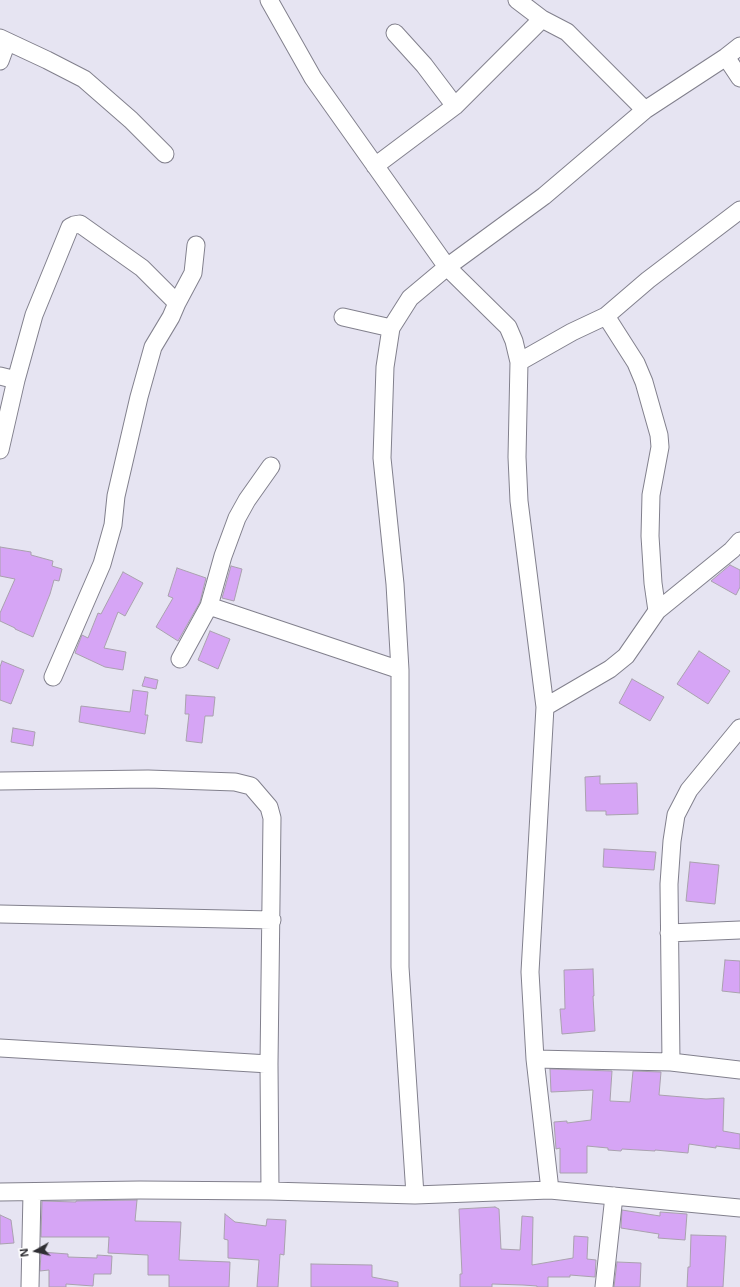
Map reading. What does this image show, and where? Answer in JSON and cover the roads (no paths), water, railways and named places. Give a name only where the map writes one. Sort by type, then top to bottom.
[{"type":"street","points":[[269,0],[313,78],[447,267],[508,327],[514,341],[519,362],[517,457],[519,501],[545,707],[530,972],[535,1059],[550,1190]]},
{"type":"street","points":[[517,0],[542,19],[567,32],[645,110]]},
{"type":"street","points":[[375,166],[455,106],[542,19]]},
{"type":"street","points":[[396,33],[424,65],[455,106]]},
{"type":"street","points":[[0,61],[4,40],[84,79],[131,120],[164,154]]},
{"type":"street","points":[[415,1195],[400,967],[400,670],[396,584],[382,458],[385,367],[391,328],[410,298],[447,267],[544,196],[645,110],[726,57],[740,46]]},
{"type":"street","points":[[726,57],[740,78]]},
{"type":"street","points":[[519,362],[572,332],[606,316],[648,280],[740,210]]},
{"type":"street","points":[[0,450],[8,378],[70,227],[74,224],[80,224],[142,268],[177,303]]},
{"type":"street","points":[[53,677],[102,564],[113,525],[116,496],[139,397],[153,348],[171,317],[193,273],[196,245]]},
{"type":"street","points":[[606,316],[636,363],[644,382],[659,436],[660,446],[651,495],[650,536],[657,611]]},
{"type":"street","points":[[343,317],[391,328]]},
{"type":"street","points":[[180,659],[210,606],[223,556],[237,518],[247,500],[271,466]]},
{"type":"street","points":[[545,707],[610,669],[626,656],[657,611],[732,550],[740,541]]},
{"type":"street","points":[[210,606],[400,670]]},
{"type":"street","points":[[671,1062],[669,884],[672,841],[676,814],[689,790],[740,728]]},
{"type":"street","points":[[0,781],[183,780],[235,782],[251,786],[269,807],[272,818],[272,920],[269,1064],[270,1192]]},
{"type":"street","points":[[0,914],[272,920]]},
{"type":"street","points":[[669,933],[740,930]]},
{"type":"street","points":[[0,1048],[269,1064]]},
{"type":"street","points":[[535,1059],[671,1062],[740,1070]]},
{"type":"street","points":[[0,1192],[32,1193],[140,1190],[415,1195],[550,1190],[740,1208]]},
{"type":"street","points":[[30,1287],[32,1193]]},
{"type":"street","points":[[604,1287],[614,1196]]}]
